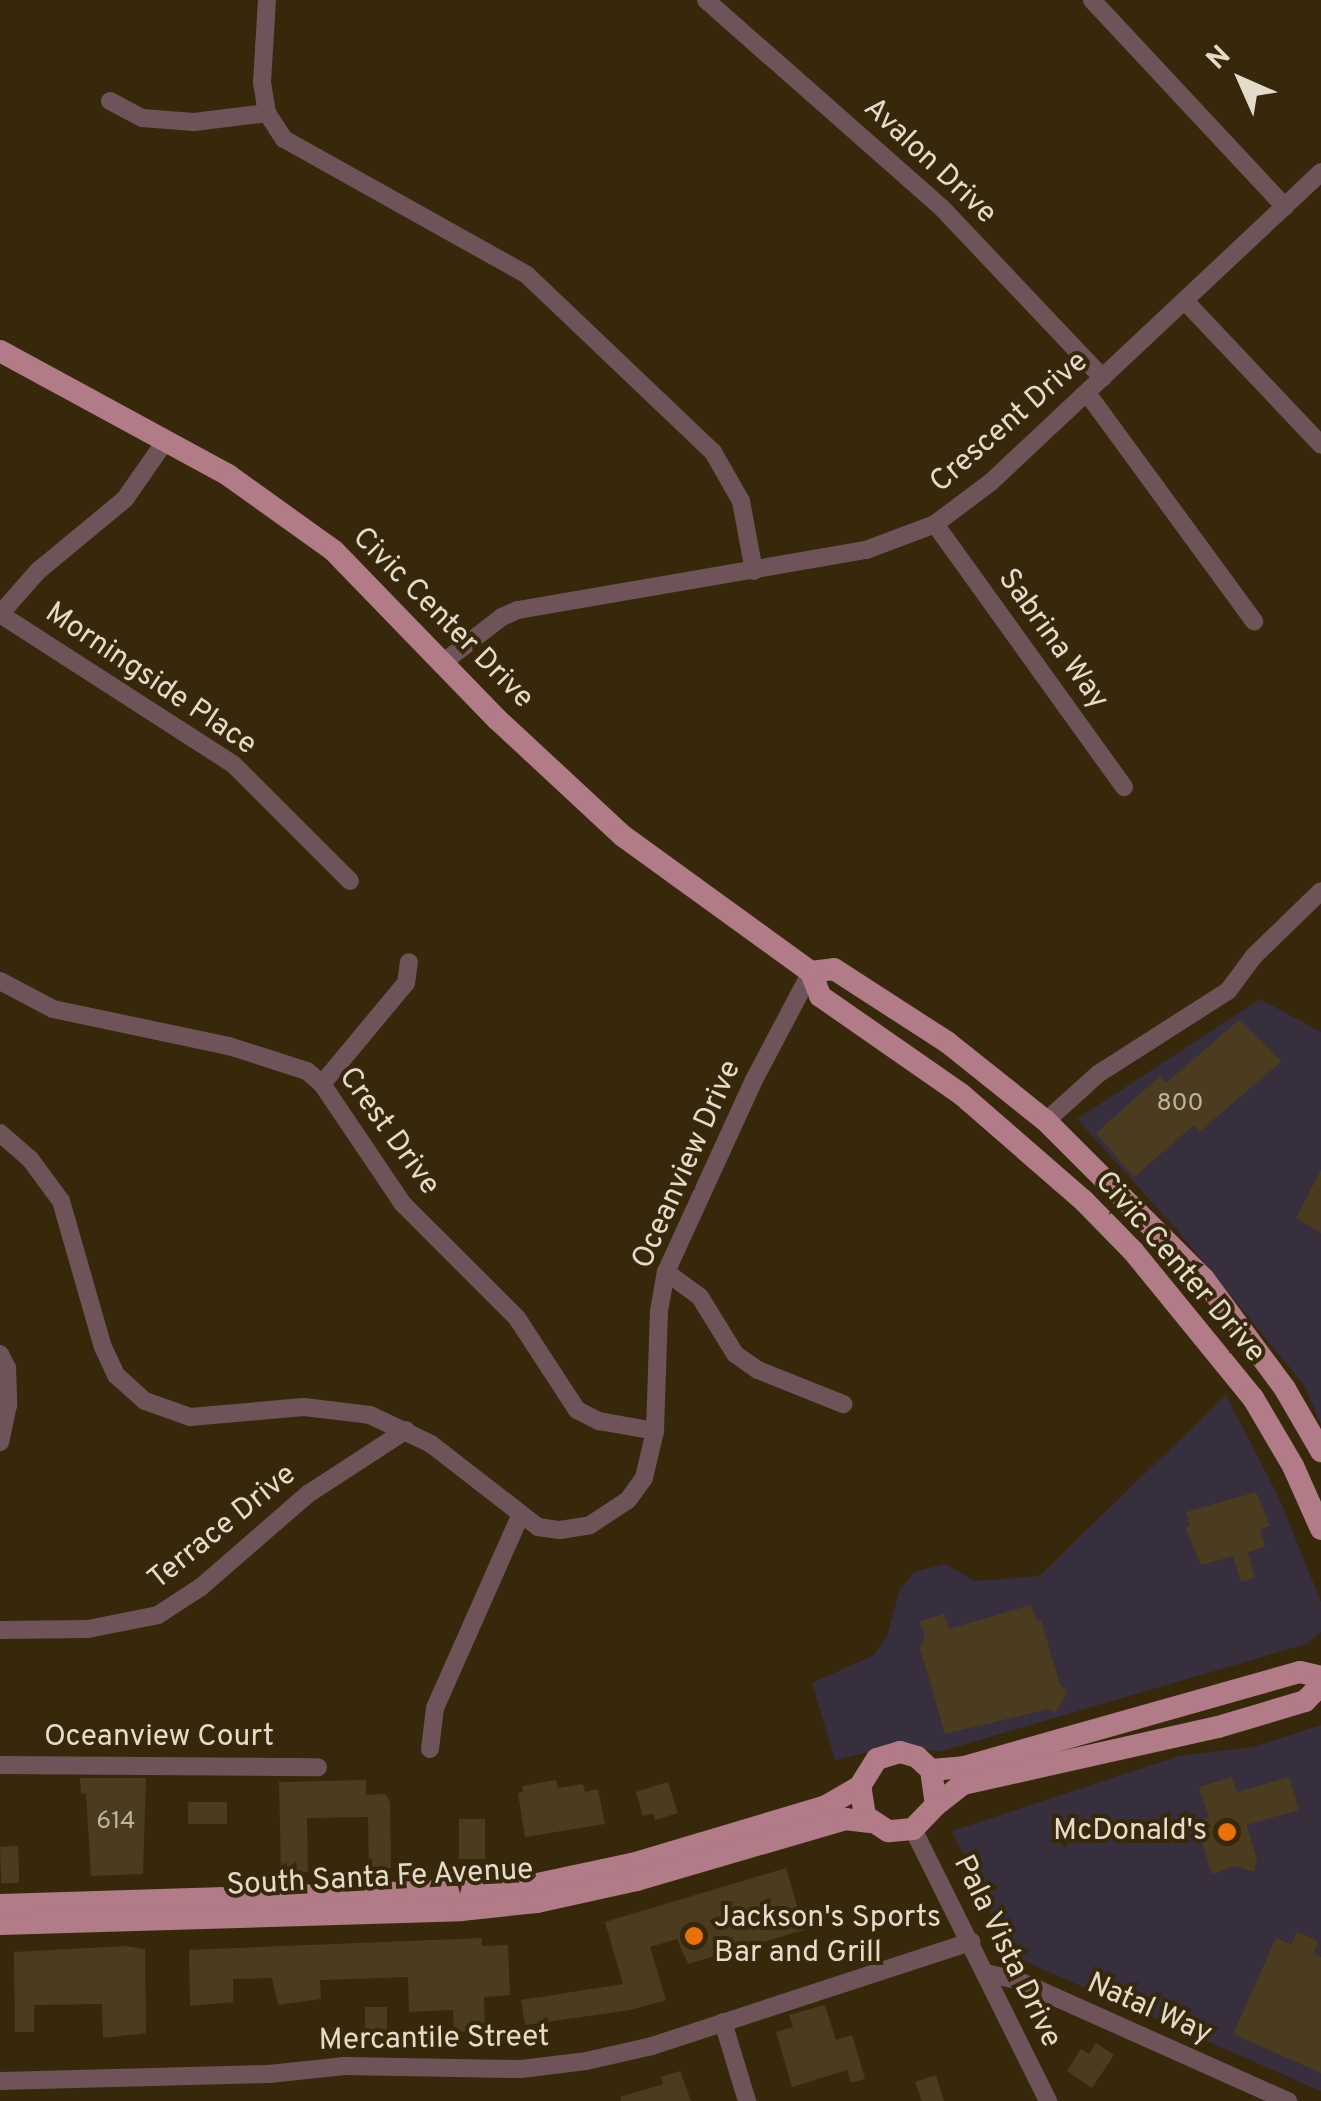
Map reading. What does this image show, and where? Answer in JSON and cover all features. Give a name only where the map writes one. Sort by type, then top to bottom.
[{"type":"main road","name":"Civic Center Drive","points":[[0,351],[228,476],[334,550],[498,720],[623,836],[811,972],[820,996],[962,1094],[1084,1201],[1133,1251],[1253,1398],[1293,1466],[1321,1529]]},
{"type":"main road","name":"Civic Center Drive","points":[[811,972],[834,969],[847,977],[947,1042],[1046,1121],[1204,1279],[1276,1376],[1321,1451]]},
{"type":"main road","points":[[962,1094],[985,1101],[1015,1124],[1025,1127],[1046,1121]]},
{"type":"main road","name":"South Santa Fe Avenue","points":[[0,1905],[514,1888],[678,1851],[826,1806],[860,1786],[870,1766],[891,1754],[910,1754],[931,1770],[964,1767],[1300,1672],[1321,1677]]},
{"type":"main road","points":[[914,1829],[963,1784],[1255,1716],[1305,1702],[1321,1685]]},
{"type":"main road","points":[[931,1770],[936,1805]]},
{"type":"main road","points":[[860,1786],[861,1806],[870,1822]]},
{"type":"main road","name":"South Santa Fe Avenue","points":[[0,1924],[461,1910],[537,1902],[637,1880],[845,1819],[870,1822],[896,1832],[914,1829]]},
{"type":"street","points":[[267,0],[262,82],[267,113],[284,139],[527,276],[542,289],[713,452],[741,501],[754,571]]},
{"type":"street","name":"Avalon Drive","points":[[706,0],[942,208],[1103,378]]},
{"type":"street","points":[[1092,0],[1284,207]]},
{"type":"street","points":[[110,101],[142,118],[194,122],[267,113]]},
{"type":"street","name":"Crescent Drive","points":[[445,661],[502,617],[518,610],[866,550],[934,524],[991,482],[1321,172]]},
{"type":"street","points":[[1185,301],[1321,445]]},
{"type":"street","points":[[1086,393],[1254,622]]},
{"type":"street","points":[[0,614],[38,571],[125,500],[166,440]]},
{"type":"street","name":"Sabrina Way","points":[[934,524],[1124,787]]},
{"type":"street","name":"Morningside Place","points":[[0,614],[234,764],[350,882]]},
{"type":"street","points":[[1046,1121],[1098,1074],[1228,991],[1254,956],[1321,891]]},
{"type":"street","points":[[322,1084],[406,982],[409,962]]},
{"type":"street","name":"Oceanview Drive","points":[[0,1133],[30,1159],[61,1202],[103,1347],[116,1375],[145,1401],[190,1416],[335,1408],[370,1415],[406,1430],[468,1470],[538,1528],[560,1530],[590,1525],[628,1500],[644,1478],[655,1431],[659,1311],[666,1272],[754,1080],[811,972]]},
{"type":"street","name":"Crest Drive","points":[[0,981],[53,1009],[229,1046],[306,1071],[322,1084],[404,1204],[517,1318],[577,1410],[599,1422],[655,1431]]},
{"type":"street","points":[[666,1272],[700,1298],[734,1354],[758,1370],[843,1404]]},
{"type":"street","points":[[0,1354],[6,1368],[8,1405],[0,1442]]},
{"type":"street","name":"Terrace Drive","points":[[0,1630],[88,1629],[158,1615],[201,1587],[308,1494],[406,1430]]},
{"type":"street","points":[[430,1749],[435,1708],[520,1516]]},
{"type":"street","name":"Oceanview Court","points":[[0,1765],[318,1766]]},
{"type":"street","name":"Pala Vista Drive","points":[[914,1829],[1048,2101]]},
{"type":"street","name":"Mercantile Street","points":[[0,2082],[269,2074],[346,2066],[522,2069],[652,2046],[971,1942]]},
{"type":"street","name":"Natal Way","points":[[986,1973],[1016,1980],[1288,2101]]},
{"type":"street","points":[[723,2022],[746,2101]]},
{"type":"shaded area","points":[[1260,999],[1321,1032],[1321,1424],[1304,1385],[1177,1230],[1077,1119]]},
{"type":"shaded area","points":[[1226,1395],[1279,1498],[1321,1602],[1321,1632],[1306,1644],[939,1752],[901,1744],[835,1760],[812,1683],[874,1655],[887,1636],[900,1589],[914,1572],[945,1564],[975,1581],[1039,1576]]},
{"type":"shaded area","points":[[1321,1725],[1321,2091],[1010,1955],[952,1831],[1179,1756],[1254,1747]]},
{"type":"building","points":[[1239,1020],[1282,1061],[1199,1132],[1194,1125],[1134,1177],[1096,1133],[1160,1076],[1166,1083]]},
{"type":"building","points":[[1321,1170],[1321,1233],[1296,1218]]},
{"type":"building","points":[[1256,1492],[1270,1526],[1260,1529],[1265,1547],[1248,1552],[1255,1578],[1241,1582],[1233,1556],[1201,1565],[1185,1527],[1190,1526],[1186,1512]]},
{"type":"building","points":[[1031,1605],[1037,1621],[1041,1620],[1060,1685],[1068,1690],[1056,1713],[1048,1709],[945,1734],[920,1648],[925,1637],[920,1621],[944,1614],[949,1629]]},
{"type":"building","points":[[1232,1777],[1237,1792],[1289,1777],[1299,1810],[1247,1825],[1257,1860],[1254,1872],[1235,1866],[1212,1874],[1196,1822],[1209,1818],[1199,1787]]},
{"type":"building","points":[[80,1778],[146,1778],[143,1874],[91,1876],[86,1793],[81,1794]]},
{"type":"building","points":[[366,1780],[366,1795],[386,1794],[390,1803],[391,1868],[369,1869],[368,1817],[307,1818],[308,1872],[281,1873],[279,1782]]},
{"type":"building","points":[[556,1780],[558,1788],[583,1784],[585,1792],[598,1789],[605,1824],[525,1837],[518,1793],[523,1792],[522,1786]]},
{"type":"building","points":[[668,1782],[678,1813],[655,1820],[653,1813],[643,1816],[636,1792]]},
{"type":"building","points":[[188,1802],[227,1802],[227,1824],[188,1824]]},
{"type":"building","points":[[459,1819],[485,1819],[485,1859],[459,1859]]},
{"type":"building","points":[[18,1846],[19,1883],[1,1884],[0,1847]]},
{"type":"building","points":[[786,1868],[804,1930],[688,1964],[677,1939],[650,1947],[666,2000],[631,2010],[525,2025],[521,2000],[623,1984],[605,1922]]},
{"type":"building","points":[[1297,1932],[1318,1941],[1313,1954],[1321,1957],[1321,2073],[1233,2034],[1276,1938],[1291,1944]]},
{"type":"building","points":[[482,1938],[482,1946],[508,1945],[510,1995],[484,1997],[485,2031],[454,2032],[453,2010],[409,2012],[408,1977],[320,1980],[321,1999],[278,2005],[272,1978],[233,1979],[233,2002],[190,2006],[189,1950]]},
{"type":"building","points":[[125,1946],[145,1949],[146,2033],[103,2038],[102,2004],[34,2005],[34,2032],[15,2032],[14,1952]]},
{"type":"building","points":[[825,2005],[836,2040],[852,2035],[865,2079],[851,2083],[847,2070],[792,2087],[776,2032],[793,2027],[789,2015]]},
{"type":"building","points":[[365,2007],[387,2007],[387,2034],[365,2034]]},
{"type":"building","points":[[1096,2043],[1114,2055],[1092,2088],[1067,2071],[1081,2049],[1089,2054]]},
{"type":"building","points":[[680,2071],[691,2101],[621,2101],[620,2097],[663,2084],[661,2077]]},
{"type":"building","points":[[936,2075],[944,2101],[922,2101],[915,2082]]},
{"type":"place","name":"McDonald's","points":[[1227,1832]]},
{"type":"place","name":"Jackson's Sports Bar and Grill","points":[[694,1936]]}]
